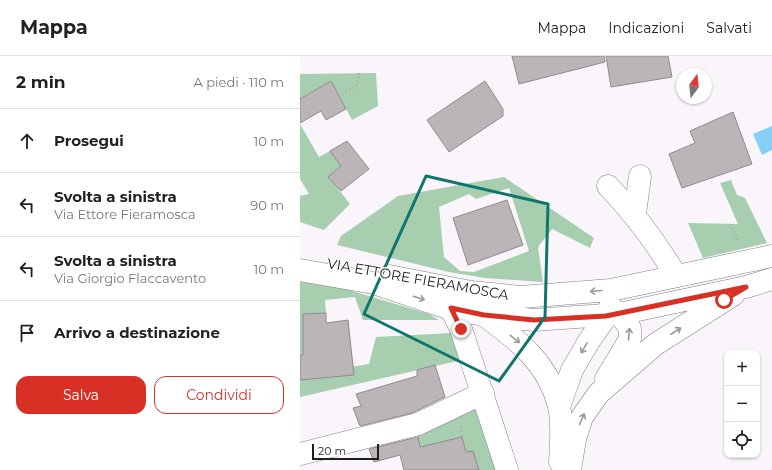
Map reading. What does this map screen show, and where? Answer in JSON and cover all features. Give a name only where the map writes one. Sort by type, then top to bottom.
[{"type":"main road","points":[[635,214],[640,176]]},
{"type":"main road","points":[[608,186],[635,214],[658,245],[676,276]]},
{"type":"main road","points":[[560,470],[559,407],[572,370],[612,313],[624,300],[710,285],[770,257]]},
{"type":"main road","name":"VIA ETTORE FIERAMOSCA","points":[[300,258],[471,292],[521,297],[612,290],[770,257]]},
{"type":"main road","name":"VIA ETTORE FIERAMOSCA","points":[[300,270],[374,283],[451,308],[484,315],[534,320],[612,313],[746,287],[772,279]]},
{"type":"main road","points":[[599,392],[656,344],[746,287]]},
{"type":"main road","points":[[471,292],[500,306],[544,308],[593,306],[612,313],[630,328],[630,339],[599,392],[582,417],[575,439],[570,470]]},
{"type":"main road","points":[[451,308],[461,329],[507,470]]},
{"type":"main road","points":[[484,315],[523,345],[540,364],[559,407]]},
{"type":"main road","points":[[300,454],[418,424],[483,393]]},
{"type":"path","points":[[339,96],[356,86],[359,73]]},
{"type":"path","points":[[731,224],[738,243]]},
{"type":"path","points":[[530,251],[538,246]]},
{"type":"highlighted area","points":[[426,176],[548,204],[545,317],[499,381],[364,314]]},
{"type":"green space","points":[[376,73],[378,106],[352,120],[331,81],[300,99],[300,74]]},
{"type":"green space","points":[[300,124],[319,157],[330,151],[341,166],[329,177],[350,204],[324,230],[300,222],[300,196],[309,194],[300,179]]},
{"type":"green space","points":[[504,177],[594,238],[590,248],[552,229],[538,247],[543,282],[485,278],[449,272],[337,245],[341,236],[398,196]],"holes":[[[509,188],[529,251],[474,272],[460,271],[444,257],[439,207],[469,194],[476,199]]]},
{"type":"green space","points":[[731,180],[737,195],[745,198],[767,243],[703,258],[688,223],[738,224],[720,183]]},
{"type":"green space","points":[[300,282],[329,284],[429,314],[439,320],[363,320],[355,297],[325,300],[326,313],[303,315],[303,344],[343,368],[369,364],[376,337],[451,333],[462,360],[300,397]]},
{"type":"green space","points":[[475,405],[497,470],[477,470],[473,452],[466,452],[461,437],[433,444],[439,470],[426,470],[417,434]]},
{"type":"water","points":[[772,126],[772,150],[762,155],[753,134]]},
{"type":"building","points":[[512,56],[604,56],[605,62],[519,84]]},
{"type":"building","points":[[606,56],[668,56],[672,77],[611,87]]},
{"type":"building","points":[[331,81],[346,109],[326,120],[321,111],[300,123],[300,99]]},
{"type":"building","points":[[485,81],[503,109],[503,116],[449,152],[427,120]]},
{"type":"building","points":[[733,112],[752,164],[682,188],[669,154],[695,143],[690,131]]},
{"type":"building","points":[[347,141],[369,169],[341,191],[328,177],[341,166],[330,151]]},
{"type":"building","points":[[507,200],[523,245],[468,265],[453,218]]},
{"type":"building","points":[[326,313],[326,323],[348,320],[354,375],[300,380],[300,355],[303,355],[303,314]]},
{"type":"building","points":[[435,365],[445,397],[412,413],[360,426],[353,408],[361,406],[356,394],[417,376],[417,370]]},
{"type":"building","points":[[418,437],[420,447],[462,437],[466,452],[473,451],[479,470],[404,470],[400,455],[374,462],[369,449]]},
{"type":"route","points":[[461,329],[451,308],[484,315],[534,320],[606,316],[746,287],[724,300]]}]
